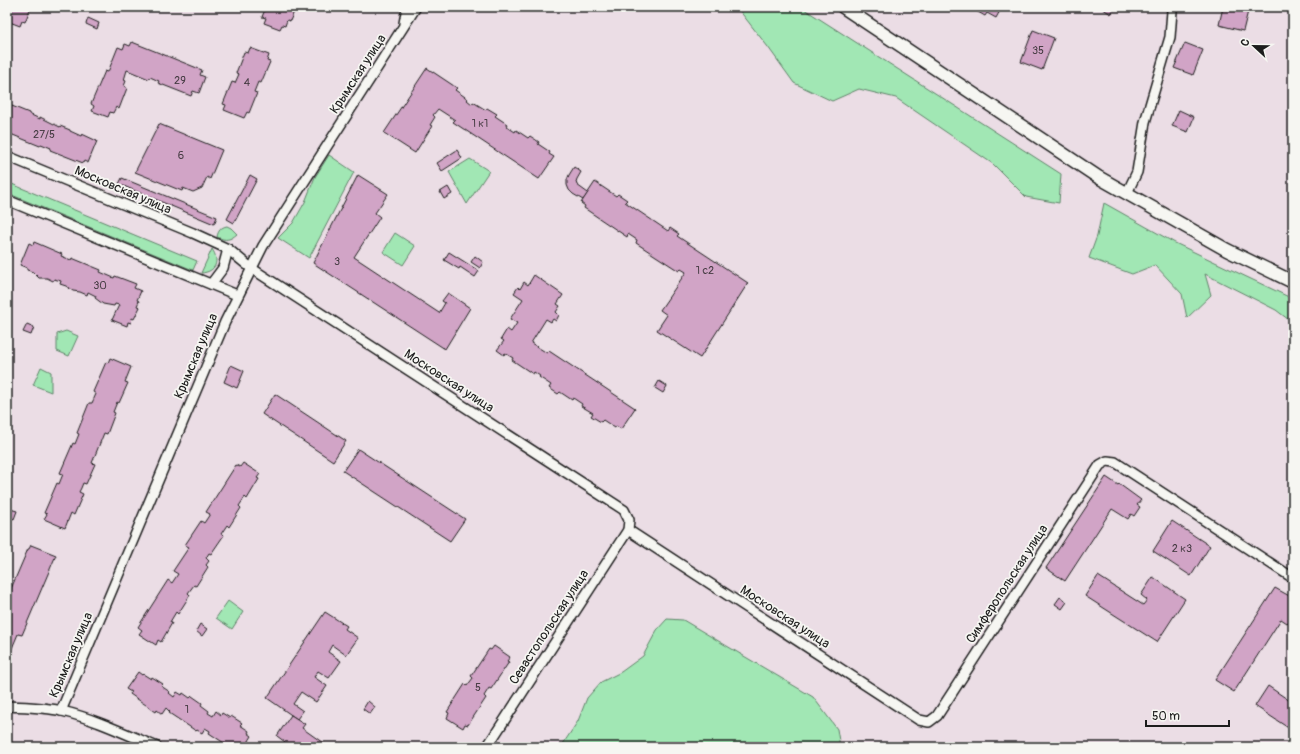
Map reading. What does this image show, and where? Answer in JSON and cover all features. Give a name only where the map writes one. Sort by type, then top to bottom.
[{"type":"main road","points":[[843,7],[1098,177],[1227,250],[1293,282]]},
{"type":"street","name":"Крымская улица","points":[[399,35],[404,23],[407,7]]},
{"type":"street","name":"Крымская улица","points":[[61,711],[237,294],[263,246],[416,7]]},
{"type":"street","points":[[1127,193],[1137,172],[1146,122],[1170,37],[1171,7]]},
{"type":"street","name":"Московская улица","points":[[7,156],[228,249],[251,268],[624,510],[629,520]]},
{"type":"street","points":[[7,200],[237,294]]},
{"type":"street","points":[[211,284],[223,268],[228,249]]},
{"type":"street","name":"Симферопольская улица","points":[[929,722],[937,716],[1100,465],[1107,461],[1115,462],[1293,578]]},
{"type":"street","name":"Севастопольская улица","points":[[487,747],[628,530],[629,520]]},
{"type":"street","name":"Московская улица","points":[[628,530],[919,720],[929,722]]},
{"type":"street","points":[[7,706],[61,711],[90,719],[157,747]]},
{"type":"green space","points":[[738,7],[801,7],[1061,174],[1059,203],[1026,197],[993,164],[896,98],[859,89],[832,101],[794,83]]},
{"type":"green space","points":[[329,155],[354,172],[309,258],[278,238],[293,223],[305,202],[315,177]]},
{"type":"green space","points":[[470,159],[489,171],[467,204],[449,172]]},
{"type":"green space","points":[[7,182],[197,261],[193,270],[7,193]]},
{"type":"green space","points":[[1104,203],[1175,243],[1293,299],[1293,323],[1276,310],[1205,274],[1211,295],[1187,318],[1182,294],[1155,265],[1132,274],[1089,258],[1097,236]]},
{"type":"green space","points":[[227,226],[237,234],[228,239],[217,237],[220,230]]},
{"type":"green space","points":[[395,233],[415,246],[403,265],[383,252]]},
{"type":"green space","points":[[212,249],[216,258],[215,265],[210,271],[201,273]]},
{"type":"green space","points":[[66,331],[78,336],[69,356],[57,351],[57,334]]},
{"type":"green space","points":[[41,367],[51,372],[51,392],[33,385]]},
{"type":"green space","points":[[228,601],[243,612],[232,629],[216,618]]},
{"type":"green space","points":[[667,619],[683,620],[813,697],[837,729],[840,747],[561,747],[578,721],[587,698],[601,682],[621,672],[643,656],[657,630]]},
{"type":"building","points":[[7,7],[31,7],[25,22],[22,21],[20,26],[7,21]]},
{"type":"building","points":[[266,7],[296,7],[290,21],[287,20],[285,26],[282,25],[280,29],[264,23],[266,18],[262,17]]},
{"type":"building","points":[[1002,7],[996,18],[987,13],[985,16],[971,8]]},
{"type":"building","points":[[1100,7],[1115,7],[1111,14]]},
{"type":"building","points":[[1223,7],[1248,11],[1243,31],[1219,25]]},
{"type":"building","points":[[88,18],[99,23],[97,29],[86,24]]},
{"type":"building","points":[[1033,30],[1054,38],[1042,70],[1021,62]]},
{"type":"building","points":[[132,42],[202,70],[200,75],[205,77],[199,93],[193,91],[191,96],[158,83],[159,81],[150,77],[149,79],[127,70],[124,86],[127,88],[119,109],[116,107],[113,113],[110,112],[108,117],[92,111],[94,106],[91,104],[105,71],[108,72],[118,47],[123,49],[125,44],[130,46]]},
{"type":"building","points":[[1185,43],[1203,50],[1193,75],[1174,68]]},
{"type":"building","points":[[250,48],[269,55],[267,61],[270,62],[261,83],[258,82],[254,92],[257,93],[249,113],[247,112],[244,118],[224,110],[226,105],[223,104],[232,82],[235,83],[239,74],[236,73],[244,52],[248,53]]},
{"type":"building","points":[[427,68],[457,88],[455,90],[468,99],[467,100],[472,104],[473,102],[486,110],[487,108],[497,114],[495,116],[507,124],[506,126],[515,132],[516,130],[528,138],[530,136],[539,142],[538,144],[550,152],[549,154],[554,157],[539,179],[453,122],[455,120],[438,109],[433,115],[435,117],[430,125],[432,126],[415,153],[384,133]]},
{"type":"building","points":[[7,104],[81,136],[82,134],[97,141],[88,163],[84,161],[83,163],[50,150],[51,148],[41,144],[40,146],[8,133]]},
{"type":"building","points":[[1179,110],[1194,117],[1188,132],[1172,126]]},
{"type":"building","points":[[159,124],[222,150],[210,179],[207,177],[202,188],[193,192],[183,188],[182,191],[135,172]]},
{"type":"building","points":[[457,150],[462,158],[442,171],[437,163]]},
{"type":"building","points":[[574,167],[581,172],[576,182],[577,185],[588,193],[583,200],[573,194],[567,185],[567,180]]},
{"type":"building","points":[[250,175],[257,179],[234,223],[227,219]]},
{"type":"building","points":[[358,175],[388,194],[375,213],[380,217],[354,257],[439,313],[445,303],[442,301],[448,293],[470,308],[445,349],[313,263]]},
{"type":"building","points":[[122,178],[217,217],[214,224],[119,184]]},
{"type":"building","points":[[595,182],[616,196],[618,194],[627,200],[625,202],[668,231],[670,228],[679,234],[677,236],[748,283],[700,358],[657,330],[667,315],[660,310],[686,272],[681,269],[679,271],[636,243],[637,240],[628,234],[627,237],[584,208],[585,206],[581,203]]},
{"type":"building","points":[[448,187],[452,194],[444,199],[440,192]]},
{"type":"building","points":[[34,242],[62,254],[61,256],[71,260],[72,258],[101,270],[100,272],[114,278],[115,276],[136,284],[134,288],[141,291],[137,300],[139,301],[137,306],[140,307],[134,319],[132,318],[131,323],[128,322],[127,326],[112,320],[119,305],[115,304],[114,306],[103,304],[95,298],[96,296],[88,292],[87,295],[73,291],[60,284],[61,281],[54,279],[53,281],[47,278],[39,278],[33,272],[20,265],[29,243],[33,245]]},
{"type":"building","points":[[449,252],[479,271],[475,277],[460,267],[459,269],[444,260]]},
{"type":"building","points":[[475,256],[483,262],[480,268],[471,262]]},
{"type":"building","points":[[534,275],[563,295],[557,304],[560,306],[556,312],[559,315],[556,321],[553,319],[551,322],[546,319],[531,343],[547,353],[549,351],[635,408],[621,429],[616,426],[615,428],[603,420],[601,422],[591,416],[593,413],[581,406],[582,404],[573,398],[572,400],[560,392],[558,394],[549,388],[551,385],[539,377],[540,376],[534,372],[533,374],[512,360],[513,358],[505,353],[504,355],[497,350],[504,341],[501,339],[507,329],[511,332],[517,323],[510,319],[523,299],[514,293],[518,287],[520,289],[524,282],[528,285]]},
{"type":"building","points":[[27,324],[34,327],[31,335],[23,332]]},
{"type":"building","points":[[110,358],[131,367],[125,382],[128,383],[119,403],[117,402],[113,412],[115,413],[107,434],[104,433],[92,463],[95,464],[86,484],[83,483],[79,492],[83,494],[74,515],[71,513],[65,528],[44,519],[47,514],[44,513],[57,483],[59,484],[63,474],[60,473],[73,443],[75,444],[79,434],[77,433],[89,403],[92,403],[96,394],[93,392],[106,362],[108,363]]},
{"type":"building","points":[[231,365],[244,371],[237,388],[224,382]]},
{"type":"building","points":[[659,381],[667,386],[663,393],[655,388]]},
{"type":"building","points":[[275,394],[346,441],[333,461],[262,414]]},
{"type":"building","points":[[358,449],[465,519],[450,541],[343,471]]},
{"type":"building","points":[[243,463],[260,474],[257,478],[259,479],[247,499],[245,497],[239,506],[241,508],[229,527],[227,525],[221,534],[224,535],[211,554],[209,553],[206,558],[209,561],[206,565],[208,567],[196,586],[194,585],[188,593],[190,595],[178,614],[176,612],[170,622],[172,623],[161,642],[158,640],[156,645],[139,634],[142,630],[138,627],[168,580],[172,583],[178,574],[173,571],[189,547],[185,545],[201,521],[204,523],[210,514],[206,512],[236,465],[240,467]]},
{"type":"building","points":[[1106,477],[1118,485],[1119,484],[1141,500],[1137,505],[1140,507],[1134,516],[1131,514],[1128,519],[1112,509],[1065,581],[1046,568]]},
{"type":"building","points":[[10,509],[17,511],[14,519],[7,516]]},
{"type":"building","points":[[1172,521],[1210,546],[1191,576],[1153,551]]},
{"type":"building","points":[[31,545],[56,555],[22,635],[18,634],[7,660],[7,598]]},
{"type":"building","points":[[1098,576],[1143,605],[1147,600],[1141,595],[1153,577],[1185,599],[1157,642],[1085,596]]},
{"type":"building","points":[[1275,588],[1293,598],[1293,627],[1281,619],[1234,692],[1215,680]]},
{"type":"building","points":[[1060,597],[1067,602],[1062,609],[1055,604]]},
{"type":"building","points":[[325,612],[347,626],[345,629],[358,638],[346,655],[332,645],[328,652],[341,661],[329,678],[318,671],[314,677],[327,686],[316,702],[301,692],[293,704],[303,711],[297,719],[267,698]]},
{"type":"building","points":[[200,624],[207,629],[202,636],[196,631]]},
{"type":"building","points":[[494,646],[510,657],[507,661],[509,662],[491,689],[489,688],[484,696],[486,698],[468,725],[465,724],[463,728],[447,718],[449,713],[447,712],[465,684],[467,686],[473,678],[471,676],[489,649],[491,650]]},
{"type":"building","points":[[138,672],[151,679],[152,677],[163,684],[161,686],[170,692],[169,693],[174,697],[177,692],[182,695],[183,693],[190,698],[192,696],[202,703],[201,705],[213,716],[216,711],[221,715],[222,713],[230,718],[231,716],[242,723],[240,725],[249,731],[248,733],[252,736],[245,747],[230,747],[209,733],[210,731],[205,728],[202,733],[197,730],[196,731],[169,713],[170,712],[166,708],[162,714],[157,710],[156,712],[130,694],[131,692],[126,689]]},
{"type":"building","points":[[1268,686],[1293,703],[1293,731],[1255,706]]},
{"type":"building","points":[[368,701],[375,707],[370,714],[363,709]]},
{"type":"building","points":[[291,715],[305,724],[302,728],[326,745],[326,747],[288,747],[284,744],[285,742],[277,736]]}]
